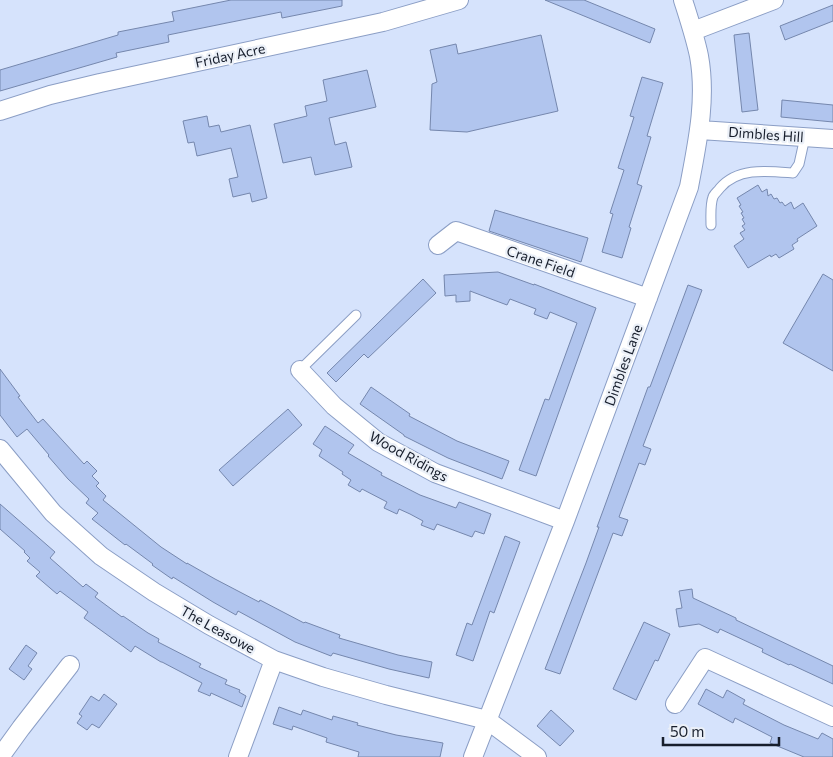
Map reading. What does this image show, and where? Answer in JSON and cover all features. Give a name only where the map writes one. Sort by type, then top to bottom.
[{"type":"street","name":"Friday Acre","points":[[0,111],[50,95],[383,22],[459,0]]},
{"type":"street","name":"Dimbles Lane","points":[[473,757],[565,521],[689,187],[700,130],[702,82],[699,57],[683,0]]},
{"type":"street","points":[[693,32],[774,0]]},
{"type":"street","name":"Dimbles Hill","points":[[700,130],[833,139]]},
{"type":"street","name":"Crane Field","points":[[438,245],[456,231],[648,298]]},
{"type":"street","name":"Wood Ridings","points":[[300,370],[334,406],[378,442],[435,473],[565,521]]},
{"type":"street","name":"The Leasowe","points":[[0,449],[53,513],[101,556],[154,592],[208,625],[274,660],[323,677],[487,720]]},
{"type":"street","points":[[675,704],[705,658],[833,718]]},
{"type":"street","points":[[238,757],[274,660]]},
{"type":"street","points":[[0,757],[20,727],[70,665]]},
{"type":"street","points":[[487,720],[537,757]]},
{"type":"lane","points":[[711,225],[713,197],[726,181],[742,173],[760,171],[793,173],[799,164],[805,137]]},
{"type":"lane","points":[[300,370],[356,315]]},
{"type":"building","points":[[231,0],[342,0],[342,6],[282,18],[281,12],[168,35],[169,42],[116,53],[117,57],[0,91],[0,70],[118,35],[118,32],[174,21],[172,12]]},
{"type":"building","points":[[545,0],[584,0],[655,29],[650,43]]},
{"type":"building","points":[[833,5],[833,21],[785,40],[780,26]]},
{"type":"building","points":[[749,33],[758,110],[742,112],[734,35]]},
{"type":"building","points":[[541,35],[558,111],[467,132],[430,130],[432,84],[437,82],[430,50],[456,44],[458,54]]},
{"type":"building","points":[[367,70],[376,107],[329,118],[335,145],[346,142],[352,167],[315,175],[311,157],[283,163],[274,124],[307,116],[305,106],[327,101],[323,80]]},
{"type":"building","points":[[642,77],[663,83],[647,136],[651,137],[637,184],[642,186],[629,227],[631,228],[622,258],[602,252],[613,214],[610,213],[624,170],[618,168],[634,117],[630,116]]},
{"type":"building","points":[[782,100],[833,105],[833,122],[781,117]]},
{"type":"building","points":[[207,116],[209,127],[219,125],[221,132],[250,125],[267,198],[252,202],[250,193],[233,197],[229,179],[238,177],[231,148],[197,156],[194,142],[188,143],[183,121]]},
{"type":"building","points":[[758,185],[762,192],[767,189],[768,196],[771,194],[774,199],[777,198],[785,206],[791,202],[794,209],[803,203],[817,226],[797,239],[798,241],[792,245],[794,249],[779,258],[776,254],[771,257],[770,255],[748,268],[734,246],[744,239],[740,233],[745,230],[742,226],[745,224],[741,213],[743,212],[737,198]]},
{"type":"building","points":[[495,210],[588,238],[581,262],[489,231]]},
{"type":"building","points":[[498,272],[596,308],[536,476],[519,470],[545,399],[549,400],[577,323],[550,312],[547,319],[534,314],[536,309],[510,299],[507,305],[470,291],[470,301],[456,302],[456,295],[445,296],[444,275]]},
{"type":"building","points":[[823,274],[833,280],[833,371],[783,343]]},
{"type":"building","points":[[423,279],[436,293],[368,358],[364,354],[336,382],[327,373]]},
{"type":"building","points":[[688,285],[702,290],[643,446],[651,449],[645,465],[639,463],[619,517],[628,520],[622,536],[613,533],[560,674],[545,669],[586,563],[599,527],[597,527],[648,387],[650,387]]},
{"type":"building","points":[[0,369],[38,423],[43,419],[84,464],[87,461],[97,471],[92,476],[99,483],[96,486],[106,496],[103,500],[161,547],[187,564],[259,602],[260,600],[304,623],[340,635],[339,638],[398,655],[432,662],[429,678],[333,653],[331,656],[295,642],[238,611],[236,615],[173,577],[172,579],[152,565],[92,519],[98,513],[86,503],[89,499],[68,479],[27,429],[17,437],[0,415]]},
{"type":"building","points":[[371,387],[410,414],[409,416],[457,441],[509,461],[502,479],[448,458],[404,436],[360,404]]},
{"type":"building","points":[[288,409],[302,425],[233,486],[219,470]]},
{"type":"building","points":[[325,426],[354,445],[348,453],[382,473],[381,475],[420,495],[456,508],[459,502],[491,514],[484,534],[475,531],[472,537],[437,524],[434,530],[421,525],[423,521],[399,509],[397,514],[384,508],[387,502],[362,489],[360,492],[348,485],[351,480],[342,474],[343,472],[319,456],[322,450],[313,444]]},
{"type":"building","points":[[0,504],[55,552],[50,558],[83,587],[86,584],[98,593],[95,597],[122,617],[159,639],[158,642],[201,664],[199,667],[227,680],[225,684],[240,690],[239,692],[246,696],[242,707],[211,693],[210,696],[198,691],[202,683],[135,646],[131,652],[84,618],[88,612],[60,591],[57,594],[36,576],[40,572],[27,561],[30,558],[25,551],[0,529]]},
{"type":"building","points":[[505,536],[520,542],[494,613],[490,611],[473,661],[456,655],[467,623],[472,625]]},
{"type":"building","points":[[692,589],[693,598],[833,666],[833,684],[762,652],[763,649],[720,629],[718,633],[699,624],[679,627],[676,609],[682,608],[679,591]]},
{"type":"building","points":[[644,622],[670,634],[658,661],[655,660],[636,700],[613,689]]},
{"type":"building","points":[[26,645],[37,653],[28,666],[32,669],[24,680],[9,669]]},
{"type":"building","points":[[706,689],[723,698],[727,690],[745,700],[743,704],[784,725],[818,739],[822,733],[833,739],[833,757],[804,757],[770,743],[772,737],[735,718],[733,723],[698,704]]},
{"type":"building","points":[[104,694],[117,704],[99,728],[92,724],[87,730],[77,723],[82,716],[79,714],[91,696],[99,701]]},
{"type":"building","points":[[279,707],[301,715],[303,710],[332,720],[333,716],[358,723],[357,725],[396,735],[443,743],[440,757],[358,757],[359,752],[326,742],[327,738],[293,726],[292,730],[273,724]]},
{"type":"building","points":[[551,710],[574,731],[560,746],[537,726]]}]
